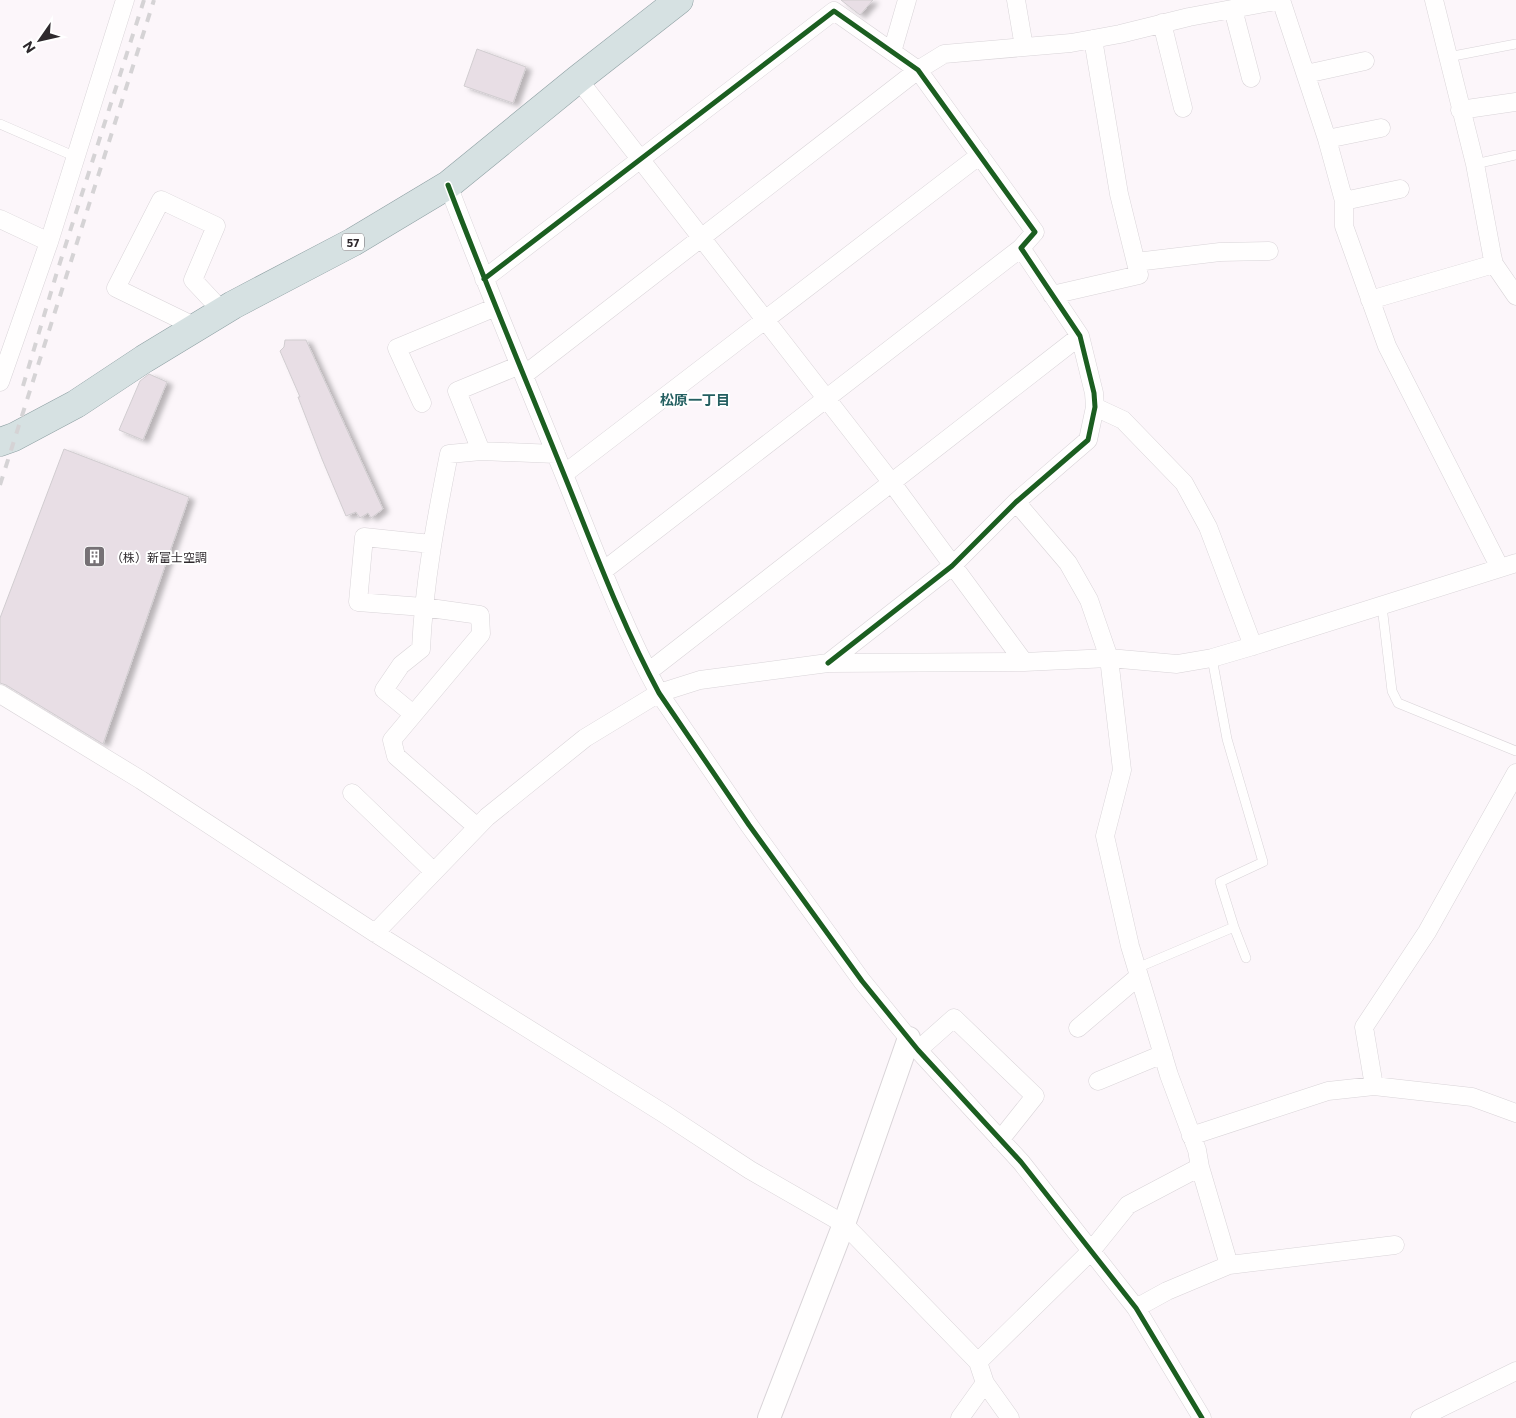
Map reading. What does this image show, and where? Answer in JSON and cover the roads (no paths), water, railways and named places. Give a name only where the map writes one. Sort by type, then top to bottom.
[{"type":"main road","name":"57","points":[[0,442],[14,437],[76,404],[222,311],[353,242],[448,185],[666,4]]},
{"type":"street","points":[[0,382],[49,242],[125,0]]},
{"type":"street","points":[[892,52],[907,0]]},
{"type":"street","points":[[1016,0],[1024,47]]},
{"type":"street","points":[[375,933],[487,817],[585,738],[659,693],[700,680],[828,664],[1024,662],[1109,658],[1177,664],[1212,658],[1253,646],[1508,566],[1386,346],[1344,226],[1344,201],[1327,139],[1281,0],[1233,9],[1193,8],[1162,24],[1070,43],[944,54],[918,70],[702,238],[522,370],[457,391],[481,451]]},
{"type":"street","points":[[1434,0],[1475,164],[1494,264],[1516,296]]},
{"type":"street","points":[[1233,9],[1251,78]]},
{"type":"street","points":[[484,279],[834,11],[918,70],[1035,232],[1021,248],[603,571]]},
{"type":"street","points":[[1162,24],[1183,108]]},
{"type":"street","points":[[1052,295],[1140,275],[1120,194],[1093,39]]},
{"type":"street","points":[[1306,74],[1365,61]]},
{"type":"street","points":[[578,79],[892,483],[1024,662]]},
{"type":"street","points":[[1460,110],[1516,102]]},
{"type":"street","points":[[1327,139],[1381,128]]},
{"type":"street","points":[[564,474],[980,155]]},
{"type":"street","points":[[448,185],[484,279],[603,571],[659,693],[748,825],[862,981],[913,1044],[1021,1162],[1136,1308],[1202,1418]]},
{"type":"street","points":[[1344,201],[1400,189]]},
{"type":"street","points":[[196,327],[116,288],[161,200],[216,226],[193,280],[222,311]]},
{"type":"street","points":[[0,219],[49,242]]},
{"type":"street","points":[[828,664],[952,566],[1016,502],[1088,440],[1095,407],[1094,393],[1080,336],[1021,248]]},
{"type":"street","points":[[1136,262],[1220,252],[1269,251]]},
{"type":"street","points":[[1370,300],[1494,264]]},
{"type":"street","points":[[422,403],[397,348],[496,307]]},
{"type":"street","points":[[648,672],[1080,336]]},
{"type":"street","points":[[1095,407],[1123,420],[1184,483],[1208,527],[1253,646]]},
{"type":"street","points":[[413,714],[384,690],[401,665],[421,649],[423,607],[432,544],[449,454],[481,451],[556,454]]},
{"type":"street","points":[[1016,502],[1068,563],[1089,600],[1109,658],[1122,770],[1105,836],[1130,946],[1163,1054],[1197,1150],[1200,1167],[1229,1265]]},
{"type":"street","points":[[432,544],[364,537],[358,602],[423,607],[480,615],[481,634],[392,740],[396,756],[477,828]]},
{"type":"street","points":[[0,694],[141,780],[375,933],[663,1113],[750,1170],[844,1224],[978,1362],[985,1383],[1010,1418]]},
{"type":"street","points":[[1374,1086],[1364,1027],[1427,932],[1516,773]]},
{"type":"street","points":[[352,793],[434,872]]},
{"type":"street","points":[[1078,1028],[1138,972]]},
{"type":"street","points":[[769,1418],[913,1044],[954,1018],[1035,1096],[1000,1140]]},
{"type":"street","points":[[1098,1081],[1163,1054]]},
{"type":"street","points":[[1191,1136],[1328,1091],[1374,1086],[1472,1097],[1516,1113]]},
{"type":"street","points":[[978,1362],[1091,1252],[1128,1205],[1200,1167]]},
{"type":"street","points":[[1136,1308],[1167,1291],[1229,1265],[1395,1245]]},
{"type":"street","points":[[1420,1418],[1516,1372]]},
{"type":"street","points":[[960,1418],[985,1383]]},
{"type":"lane","points":[[1448,57],[1516,44]]},
{"type":"lane","points":[[0,124],[76,157]]},
{"type":"lane","points":[[1475,164],[1516,155]]},
{"type":"lane","points":[[1382,606],[1392,691],[1398,703],[1516,751]]},
{"type":"lane","points":[[1212,658],[1227,739],[1263,862],[1220,882],[1246,958]]},
{"type":"lane","points":[[1138,972],[1234,927]]},
{"type":"railway","points":[[23,386],[57,272],[144,0]]},
{"type":"railway","points":[[0,485],[154,0]]},
{"type":"place","name":"（株）新富士空調","points":[[95,557]]},
{"type":"district","name":"松原一丁目","points":[[695,399]]}]
